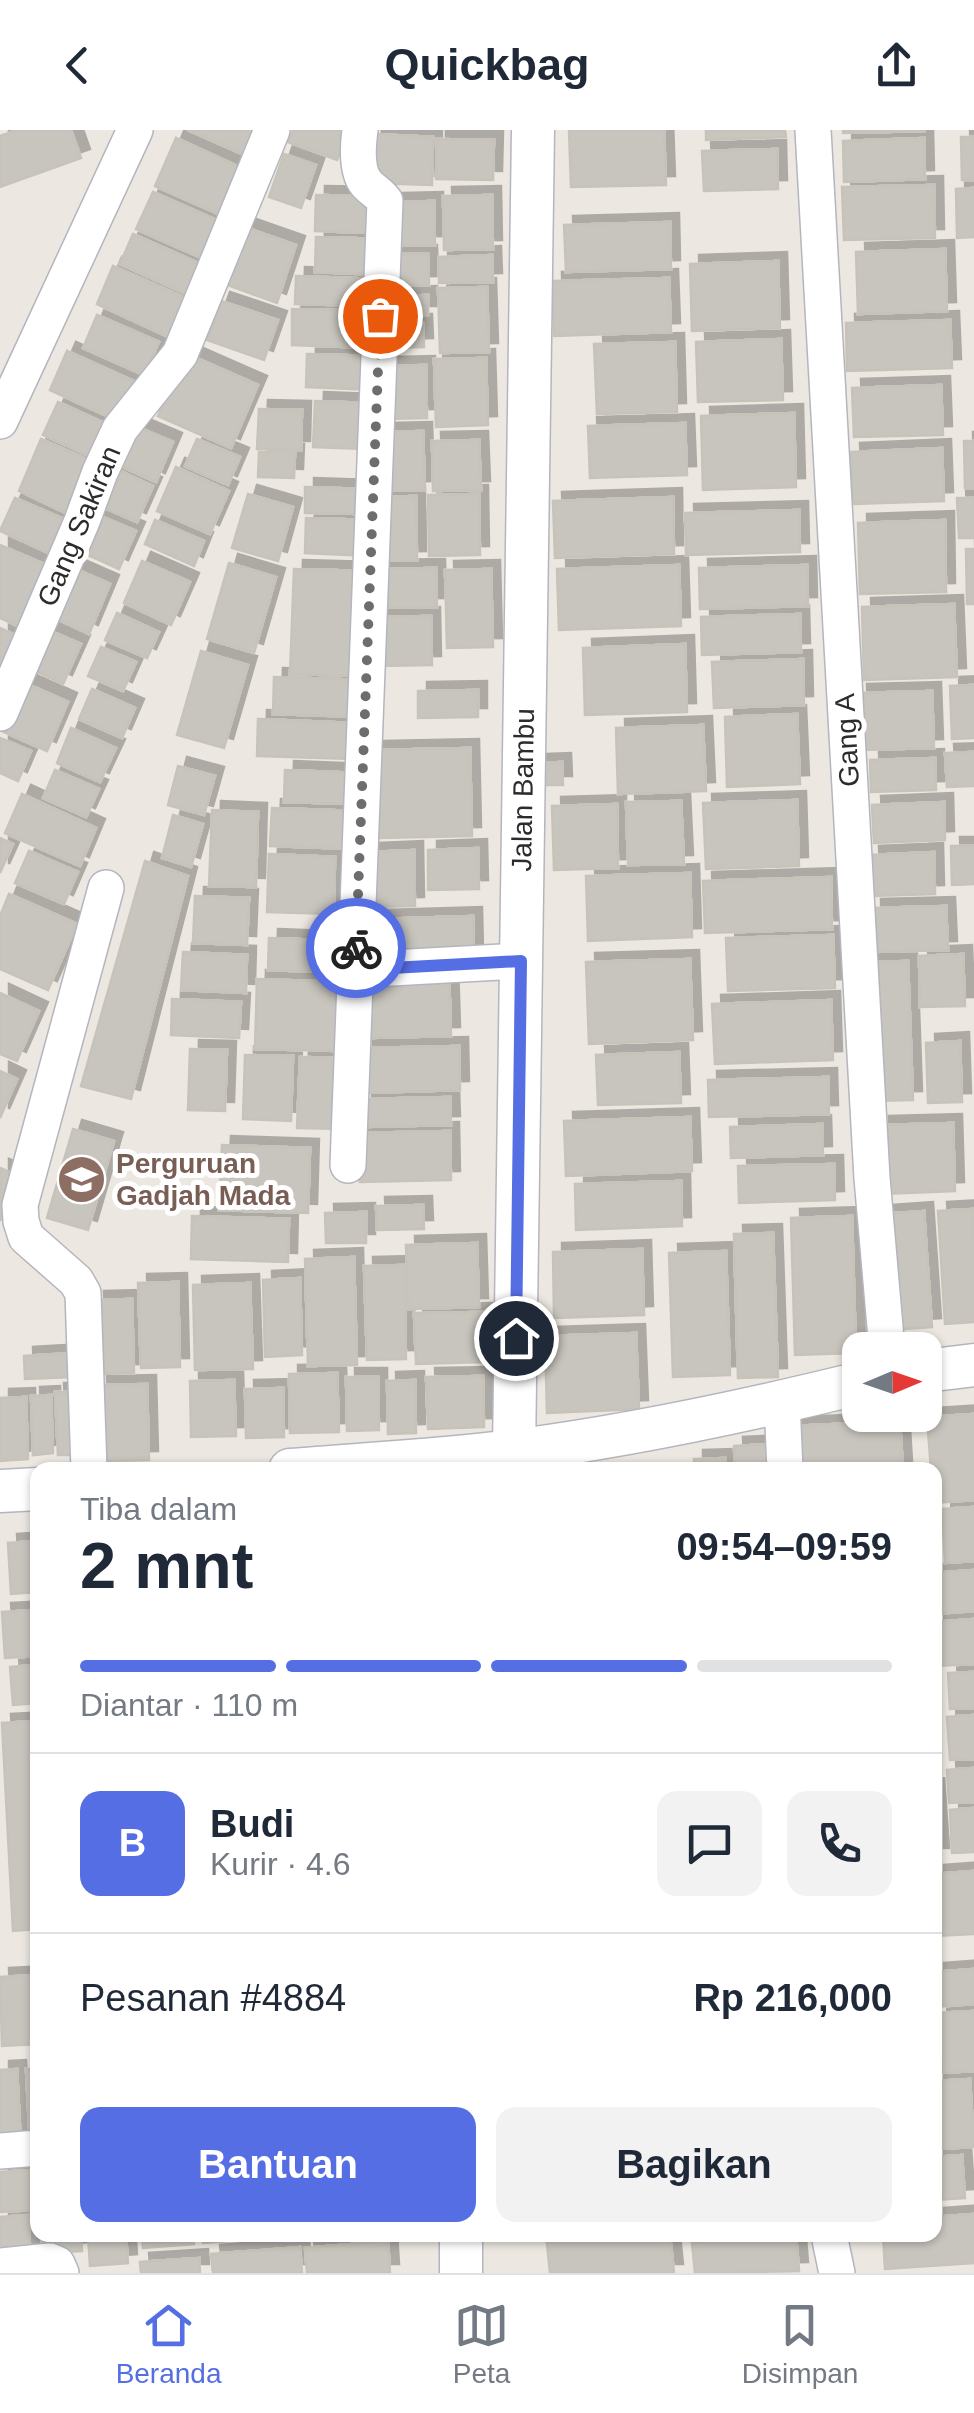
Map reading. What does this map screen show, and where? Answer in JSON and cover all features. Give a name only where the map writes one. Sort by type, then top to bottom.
[{"type":"street","points":[[0,421],[136,130]]},
{"type":"street","name":"Gang Sakiran","points":[[0,714],[120,428],[180,354],[272,130]]},
{"type":"street","points":[[348,1165],[385,201],[362,180],[360,130]]},
{"type":"street","name":"Jalan Bambu","points":[[514,1451],[533,130]]},
{"type":"street","name":"Gang A","points":[[812,130],[871,1158],[886,1332]]},
{"type":"street","points":[[89,1462],[84,1292],[76,1280],[26,1236],[20,1206],[106,888]]},
{"type":"street","points":[[355,970],[521,961]]},
{"type":"street","points":[[942,1369],[974,1365]]},
{"type":"street","points":[[466,1462],[842,1387]]},
{"type":"street","points":[[782,1402],[785,1462]]},
{"type":"street","points":[[0,1491],[30,1489]]},
{"type":"street","points":[[0,2151],[30,2149]]},
{"type":"street","points":[[461,2242],[461,2273]]},
{"type":"street","points":[[830,2242],[837,2273]]},
{"type":"street","points":[[0,2266],[50,2261],[62,2273]]},
{"type":"building","points":[[18,130],[71,130],[81,158],[0,187],[0,136]]},
{"type":"building","points":[[188,130],[262,130],[249,157]]},
{"type":"building","points":[[293,130],[348,130],[337,160],[288,142]]},
{"type":"building","points":[[569,130],[664,130],[666,185],[571,187]]},
{"type":"building","points":[[706,130],[785,130],[786,137],[706,140]]},
{"type":"building","points":[[924,130],[924,131],[843,133]]},
{"type":"building","points":[[373,134],[433,137],[432,185],[371,183]]},
{"type":"building","points":[[961,137],[974,137],[974,180],[962,180]]},
{"type":"building","points":[[176,138],[242,168],[221,215],[155,186]]},
{"type":"building","points":[[924,138],[925,179],[844,182],[843,141]]},
{"type":"building","points":[[437,139],[494,140],[493,180],[436,179]]},
{"type":"building","points":[[777,149],[778,189],[704,191],[702,151]]},
{"type":"building","points":[[284,154],[316,165],[301,208],[269,197]]},
{"type":"building","points":[[934,185],[935,238],[844,240],[842,187]]},
{"type":"building","points":[[974,188],[974,237],[957,238],[956,189]]},
{"type":"building","points":[[153,192],[223,223],[206,260],[136,229]]},
{"type":"building","points":[[316,195],[374,196],[372,233],[315,231]]},
{"type":"building","points":[[492,195],[493,249],[444,250],[443,196]]},
{"type":"building","points":[[434,201],[435,245],[395,246],[394,202]]},
{"type":"building","points":[[670,222],[671,269],[566,272],[564,225]]},
{"type":"building","points":[[242,226],[296,245],[277,303],[222,283]]},
{"type":"building","points":[[133,234],[205,266],[191,296],[120,264]]},
{"type":"building","points":[[316,237],[383,239],[381,275],[315,272]]},
{"type":"building","points":[[945,249],[947,311],[858,314],[856,252]]},
{"type":"building","points":[[392,254],[428,254],[429,285],[393,286]]},
{"type":"building","points":[[492,255],[493,282],[439,283],[439,257]]},
{"type":"building","points":[[778,261],[780,328],[692,331],[690,264]]},
{"type":"building","points":[[113,266],[190,300],[173,339],[97,304]]},
{"type":"building","points":[[296,276],[378,279],[376,306],[295,304]]},
{"type":"building","points":[[669,278],[671,332],[554,336],[553,281]]},
{"type":"building","points":[[487,287],[489,352],[440,353],[438,288]]},
{"type":"building","points":[[428,295],[428,315],[394,315],[393,296]]},
{"type":"building","points":[[221,301],[278,320],[264,360],[207,340]]},
{"type":"building","points":[[292,309],[375,311],[373,348],[292,345]]},
{"type":"building","points":[[97,315],[159,342],[144,375],[83,348]]},
{"type":"building","points":[[950,320],[952,368],[847,371],[846,323]]},
{"type":"building","points":[[392,323],[423,323],[424,347],[393,348]]},
{"type":"building","points":[[781,339],[783,400],[698,402],[696,342]]},
{"type":"building","points":[[675,342],[677,412],[597,414],[594,344]]},
{"type":"building","points":[[67,351],[134,381],[116,420],[50,390]]},
{"type":"building","points":[[185,353],[258,385],[231,448],[158,416]]},
{"type":"building","points":[[307,354],[374,356],[373,390],[306,387]]},
{"type":"building","points":[[486,358],[488,425],[436,427],[434,359]]},
{"type":"building","points":[[426,365],[427,418],[385,419],[384,366]]},
{"type":"building","points":[[941,385],[943,435],[854,437],[852,388]]},
{"type":"building","points":[[315,401],[366,403],[365,449],[313,447]]},
{"type":"building","points":[[58,402],[109,425],[94,458],[43,435]]},
{"type":"building","points":[[259,409],[302,410],[301,450],[257,449]]},
{"type":"building","points":[[794,413],[796,487],[703,490],[701,416]]},
{"type":"building","points":[[685,423],[687,475],[590,478],[588,426]]},
{"type":"building","points":[[133,425],[173,442],[156,482],[116,464]]},
{"type":"building","points":[[423,431],[425,490],[383,491],[382,432]]},
{"type":"building","points":[[41,439],[91,461],[68,514],[19,491]]},
{"type":"building","points":[[197,439],[240,457],[228,485],[185,466]]},
{"type":"building","points":[[479,440],[481,490],[433,491],[432,441]]},
{"type":"building","points":[[964,441],[974,441],[974,488],[965,488]]},
{"type":"building","points":[[942,448],[944,501],[853,504],[851,452]]},
{"type":"building","points":[[259,452],[295,453],[294,478],[258,477]]},
{"type":"building","points":[[176,467],[229,491],[210,534],[157,511]]},
{"type":"building","points":[[114,468],[153,486],[137,522],[98,505]]},
{"type":"building","points":[[305,487],[364,489],[364,514],[305,513]]},
{"type":"building","points":[[248,494],[293,507],[278,561],[232,548]]},
{"type":"building","points":[[479,494],[480,555],[429,556],[428,495]]},
{"type":"building","points":[[416,496],[417,560],[379,561],[377,497]]},
{"type":"building","points":[[673,497],[674,554],[555,558],[553,501]]},
{"type":"building","points":[[15,498],[66,520],[51,554],[0,531]]},
{"type":"building","points":[[957,498],[974,498],[974,538],[959,538]]},
{"type":"building","points":[[799,510],[800,552],[686,555],[685,513]]},
{"type":"building","points":[[93,513],[136,531],[119,569],[77,550]]},
{"type":"building","points":[[306,518],[370,520],[369,556],[305,553]]},
{"type":"building","points":[[155,520],[204,541],[194,566],[145,544]]},
{"type":"building","points":[[945,520],[946,592],[860,594],[858,523]]},
{"type":"building","points":[[0,545],[51,567],[24,629],[0,618]]},
{"type":"building","points":[[966,549],[974,549],[974,604],[967,604]]},
{"type":"building","points":[[142,561],[190,582],[171,625],[124,603]]},
{"type":"building","points":[[229,563],[276,577],[254,653],[207,639]]},
{"type":"building","points":[[679,565],[681,626],[559,630],[557,569]]},
{"type":"building","points":[[807,565],[808,606],[700,609],[699,568]]},
{"type":"building","points":[[69,566],[110,584],[89,634],[48,615]]},
{"type":"building","points":[[436,568],[437,607],[376,608],[375,569]]},
{"type":"building","points":[[294,569],[366,571],[363,676],[290,674]]},
{"type":"building","points":[[491,569],[493,647],[447,648],[445,570]]},
{"type":"building","points":[[954,604],[957,677],[864,680],[862,607]]},
{"type":"building","points":[[117,613],[159,632],[147,658],[105,640]]},
{"type":"building","points":[[800,614],[801,652],[702,655],[701,617]]},
{"type":"building","points":[[431,616],[432,665],[376,666],[374,617]]},
{"type":"building","points":[[39,626],[81,644],[63,684],[22,665]]},
{"type":"building","points":[[0,628],[22,638],[0,686]]},
{"type":"building","points":[[685,644],[687,712],[585,715],[583,648]]},
{"type":"building","points":[[101,647],[136,662],[123,691],[88,676]]},
{"type":"building","points":[[201,651],[248,665],[224,748],[177,735]]},
{"type":"building","points":[[803,659],[804,705],[714,708],[712,662]]},
{"type":"building","points":[[274,677],[365,680],[363,717],[273,714]]},
{"type":"building","points":[[23,682],[68,702],[47,751],[2,731]]},
{"type":"building","points":[[974,685],[974,738],[952,739],[950,686]]},
{"type":"building","points":[[92,689],[135,708],[122,738],[79,719]]},
{"type":"building","points":[[478,690],[478,717],[418,718],[418,691]]},
{"type":"building","points":[[932,691],[934,748],[860,750],[858,693]]},
{"type":"building","points":[[797,714],[800,784],[727,787],[725,717]]},
{"type":"building","points":[[258,719],[353,723],[352,759],[257,756]]},
{"type":"building","points":[[703,725],[706,791],[618,794],[616,728]]},
{"type":"building","points":[[71,728],[116,748],[100,782],[57,763]]},
{"type":"building","points":[[0,738],[31,751],[18,781],[0,773]]},
{"type":"building","points":[[470,748],[472,836],[377,838],[374,750]]},
{"type":"building","points":[[974,752],[974,786],[947,787],[945,753]]},
{"type":"building","points":[[935,758],[936,790],[871,792],[870,760]]},
{"type":"building","points":[[562,762],[563,785],[539,785],[538,763]]},
{"type":"building","points":[[178,766],[215,776],[204,815],[168,805]]},
{"type":"building","points":[[55,770],[99,789],[86,817],[43,798]]},
{"type":"building","points":[[285,770],[358,773],[356,804],[284,802]]},
{"type":"building","points":[[22,794],[96,828],[80,866],[5,833]]},
{"type":"building","points":[[797,800],[799,866],[706,869],[703,803]]},
{"type":"building","points":[[681,801],[684,864],[628,865],[626,802]]},
{"type":"building","points":[[944,802],[945,840],[874,843],[872,805]]},
{"type":"building","points":[[617,804],[618,868],[554,870],[552,806]]},
{"type":"building","points":[[272,808],[357,811],[356,849],[270,846]]},
{"type":"building","points":[[212,810],[258,812],[256,887],[209,886]]},
{"type":"building","points":[[173,815],[203,824],[191,867],[162,858]]},
{"type":"building","points":[[0,838],[13,844],[0,873]]},
{"type":"building","points":[[951,846],[974,846],[974,884],[952,885]]},
{"type":"building","points":[[478,848],[479,889],[428,890],[428,850]]},
{"type":"building","points":[[414,850],[415,906],[372,907],[370,852]]},
{"type":"building","points":[[29,851],[78,872],[64,904],[15,883]]},
{"type":"building","points":[[934,852],[935,894],[872,896],[870,855]]},
{"type":"building","points":[[269,854],[335,857],[334,914],[267,912]]},
{"type":"building","points":[[145,861],[188,876],[131,1099],[81,1086]]},
{"type":"building","points":[[690,873],[692,937],[588,941],[586,876]]},
{"type":"building","points":[[831,877],[832,929],[705,933],[703,881]]},
{"type":"building","points":[[9,894],[77,924],[48,990],[0,969],[0,916]]},
{"type":"building","points":[[195,896],[249,898],[247,945],[193,943]]},
{"type":"building","points":[[946,906],[948,950],[873,952],[872,908]]},
{"type":"building","points":[[473,916],[474,960],[378,962],[377,919]]},
{"type":"building","points":[[833,935],[835,988],[728,991],[726,938]]},
{"type":"building","points":[[269,938],[348,941],[347,973],[268,970]]},
{"type":"building","points":[[183,952],[247,955],[246,993],[181,990]]},
{"type":"building","points":[[963,954],[965,1006],[920,1007],[919,956]]},
{"type":"building","points":[[690,959],[693,1040],[589,1044],[586,962]]},
{"type":"building","points":[[908,961],[913,1100],[874,1101],[870,962]]},
{"type":"building","points":[[449,972],[451,1036],[369,1038],[367,974]]},
{"type":"building","points":[[257,979],[340,982],[338,1051],[255,1049]]},
{"type":"building","points":[[0,993],[39,1011],[17,1061],[0,1054]]},
{"type":"building","points":[[172,999],[241,1002],[239,1038],[171,1035]]},
{"type":"building","points":[[831,1000],[833,1060],[715,1064],[712,1004]]},
{"type":"building","points":[[960,1041],[962,1102],[928,1103],[926,1043]]},
{"type":"building","points":[[459,1046],[460,1090],[365,1093],[364,1048]]},
{"type":"building","points":[[190,1049],[227,1050],[225,1111],[188,1110]]},
{"type":"building","points":[[679,1052],[681,1103],[598,1105],[596,1055]]},
{"type":"building","points":[[245,1055],[293,1056],[291,1121],[243,1119]]},
{"type":"building","points":[[300,1057],[348,1058],[345,1129],[297,1128]]},
{"type":"building","points":[[0,1071],[17,1079],[0,1118]]},
{"type":"building","points":[[828,1077],[829,1114],[709,1117],[708,1080]]},
{"type":"building","points":[[450,1097],[451,1125],[363,1127],[363,1099]]},
{"type":"building","points":[[690,1117],[692,1171],[566,1176],[564,1121]]},
{"type":"building","points":[[953,1123],[955,1191],[882,1194],[880,1125]]},
{"type":"building","points":[[822,1124],[823,1155],[731,1158],[730,1127]]},
{"type":"building","name":"Perguruan Gadjah Mada","points":[[73,1129],[114,1141],[88,1230],[47,1218]]},
{"type":"building","points":[[450,1131],[451,1180],[360,1182],[358,1133]]},
{"type":"building","points":[[222,1145],[310,1148],[308,1213],[219,1210]]},
{"type":"building","points":[[834,1164],[835,1200],[739,1203],[738,1166]]},
{"type":"building","points":[[0,1168],[19,1176],[0,1221]]},
{"type":"building","points":[[681,1181],[682,1226],[576,1230],[575,1184]]},
{"type":"building","points":[[423,1205],[424,1229],[377,1230],[376,1206]]},
{"type":"building","points":[[972,1209],[974,1322],[945,1324],[938,1211]]},
{"type":"building","points":[[924,1211],[932,1327],[891,1330],[883,1214]]},
{"type":"building","points":[[366,1212],[366,1243],[326,1243],[325,1213]]},
{"type":"building","points":[[192,1216],[289,1219],[288,1262],[191,1259]]},
{"type":"building","points":[[852,1216],[855,1332],[842,1332],[842,1353],[795,1355],[791,1218]]},
{"type":"building","points":[[773,1233],[778,1377],[738,1378],[734,1234]]},
{"type":"building","points":[[477,1243],[479,1307],[408,1309],[406,1245]]},
{"type":"building","points":[[642,1249],[644,1315],[554,1318],[553,1252]]},
{"type":"building","points":[[726,1251],[730,1375],[673,1377],[669,1253]]},
{"type":"building","points":[[354,1257],[357,1365],[308,1366],[305,1259]]},
{"type":"building","points":[[404,1265],[406,1359],[367,1360],[364,1266]]},
{"type":"building","points":[[300,1278],[302,1355],[265,1357],[263,1280]]},
{"type":"building","points":[[178,1282],[180,1367],[141,1368],[138,1283]]},
{"type":"building","points":[[250,1283],[253,1369],[195,1370],[193,1285]]},
{"type":"building","points":[[132,1299],[134,1373],[97,1374],[95,1300]]},
{"type":"building","points":[[483,1312],[484,1362],[416,1364],[414,1313]]},
{"type":"building","points":[[636,1333],[639,1409],[547,1413],[545,1336]]},
{"type":"building","points":[[72,1353],[73,1377],[25,1379],[24,1356]]},
{"type":"building","points":[[337,1373],[339,1432],[290,1433],[289,1374]]},
{"type":"building","points":[[483,1376],[484,1427],[428,1429],[426,1377]]},
{"type":"building","points":[[346,1377],[378,1377],[379,1430],[347,1431]]},
{"type":"building","points":[[234,1380],[236,1436],[191,1437],[190,1381]]},
{"type":"building","points":[[415,1380],[416,1433],[388,1434],[387,1381]]},
{"type":"building","points":[[147,1384],[149,1460],[100,1461],[98,1385]]},
{"type":"building","points":[[283,1388],[284,1437],[246,1438],[245,1389]]},
{"type":"building","points":[[55,1392],[79,1392],[82,1455],[58,1455]]},
{"type":"building","points":[[51,1395],[53,1453],[33,1455],[31,1396]]},
{"type":"building","points":[[26,1397],[28,1459],[0,1461],[0,1398]]},
{"type":"building","points":[[974,1414],[974,1500],[942,1502],[942,1462],[930,1462],[928,1432],[942,1432],[942,1416]]},
{"type":"building","points":[[842,1424],[842,1432],[901,1432],[903,1462],[795,1462],[793,1426]]},
{"type":"building","points":[[771,1444],[772,1462],[735,1462],[734,1446]]},
{"type":"building","points":[[725,1458],[725,1462],[694,1462]]},
{"type":"building","points":[[974,1507],[974,1561],[945,1563],[942,1509]]},
{"type":"building","points":[[30,1542],[30,1593],[11,1594],[8,1543]]},
{"type":"building","points":[[974,1570],[974,1611],[942,1613],[942,1572]]},
{"type":"building","points":[[30,1610],[30,1656],[5,1658],[2,1612]]},
{"type":"building","points":[[974,1619],[974,1664],[942,1666],[942,1621]]},
{"type":"building","points":[[30,1666],[30,1704],[13,1705],[10,1667]]},
{"type":"building","points":[[974,1672],[974,1708],[950,1709],[948,1673]]},
{"type":"building","points":[[974,1715],[974,1759],[950,1760],[947,1717]]},
{"type":"building","points":[[30,1721],[30,1930],[13,1931],[2,1723]]},
{"type":"building","points":[[974,1768],[974,1802],[949,1803],[947,1770]]},
{"type":"building","points":[[974,1808],[974,1852],[952,1853],[950,1810]]},
{"type":"building","points":[[974,1871],[974,1934],[942,1936],[942,1873]]},
{"type":"building","points":[[974,1969],[974,2004],[942,2006],[942,1971]]},
{"type":"building","points":[[30,1975],[30,2044],[2,2046],[0,1977]]},
{"type":"building","points":[[974,2011],[974,2071],[942,2073],[942,2013]]},
{"type":"building","points":[[17,2069],[21,2146],[0,2147],[0,2070]]},
{"type":"building","points":[[26,2069],[30,2069],[30,2145]]},
{"type":"building","points":[[970,2079],[974,2147],[942,2149],[942,2081]]},
{"type":"building","points":[[962,2155],[965,2198],[942,2200],[942,2156]]},
{"type":"building","points":[[30,2170],[30,2210],[0,2212],[0,2172]]},
{"type":"building","points":[[974,2214],[974,2263],[885,2269],[883,2242],[942,2242],[942,2216]]},
{"type":"building","points":[[28,2215],[31,2261],[0,2263],[0,2217]]},
{"type":"building","points":[[43,2242],[81,2242],[82,2251],[44,2253]]},
{"type":"building","points":[[88,2242],[126,2242],[128,2263],[90,2266]]},
{"type":"building","points":[[143,2242],[194,2244],[143,2248]]},
{"type":"building","points":[[388,2242],[390,2273],[307,2273],[305,2248]]},
{"type":"building","points":[[547,2242],[671,2242],[674,2273],[550,2273]]},
{"type":"building","points":[[797,2242],[799,2271],[695,2273],[692,2243]]},
{"type":"building","points":[[300,2247],[302,2273],[213,2273],[211,2254]]},
{"type":"building","points":[[199,2258],[200,2273],[141,2273],[140,2262]]},
{"type":"way so far","points":[[356,948],[380,316]]},
{"type":"place","name":"Perguruan Gadjah Mada","points":[[81,1179]]},
{"type":"route","points":[[356,948],[355,970],[521,961],[516,1338]]}]
